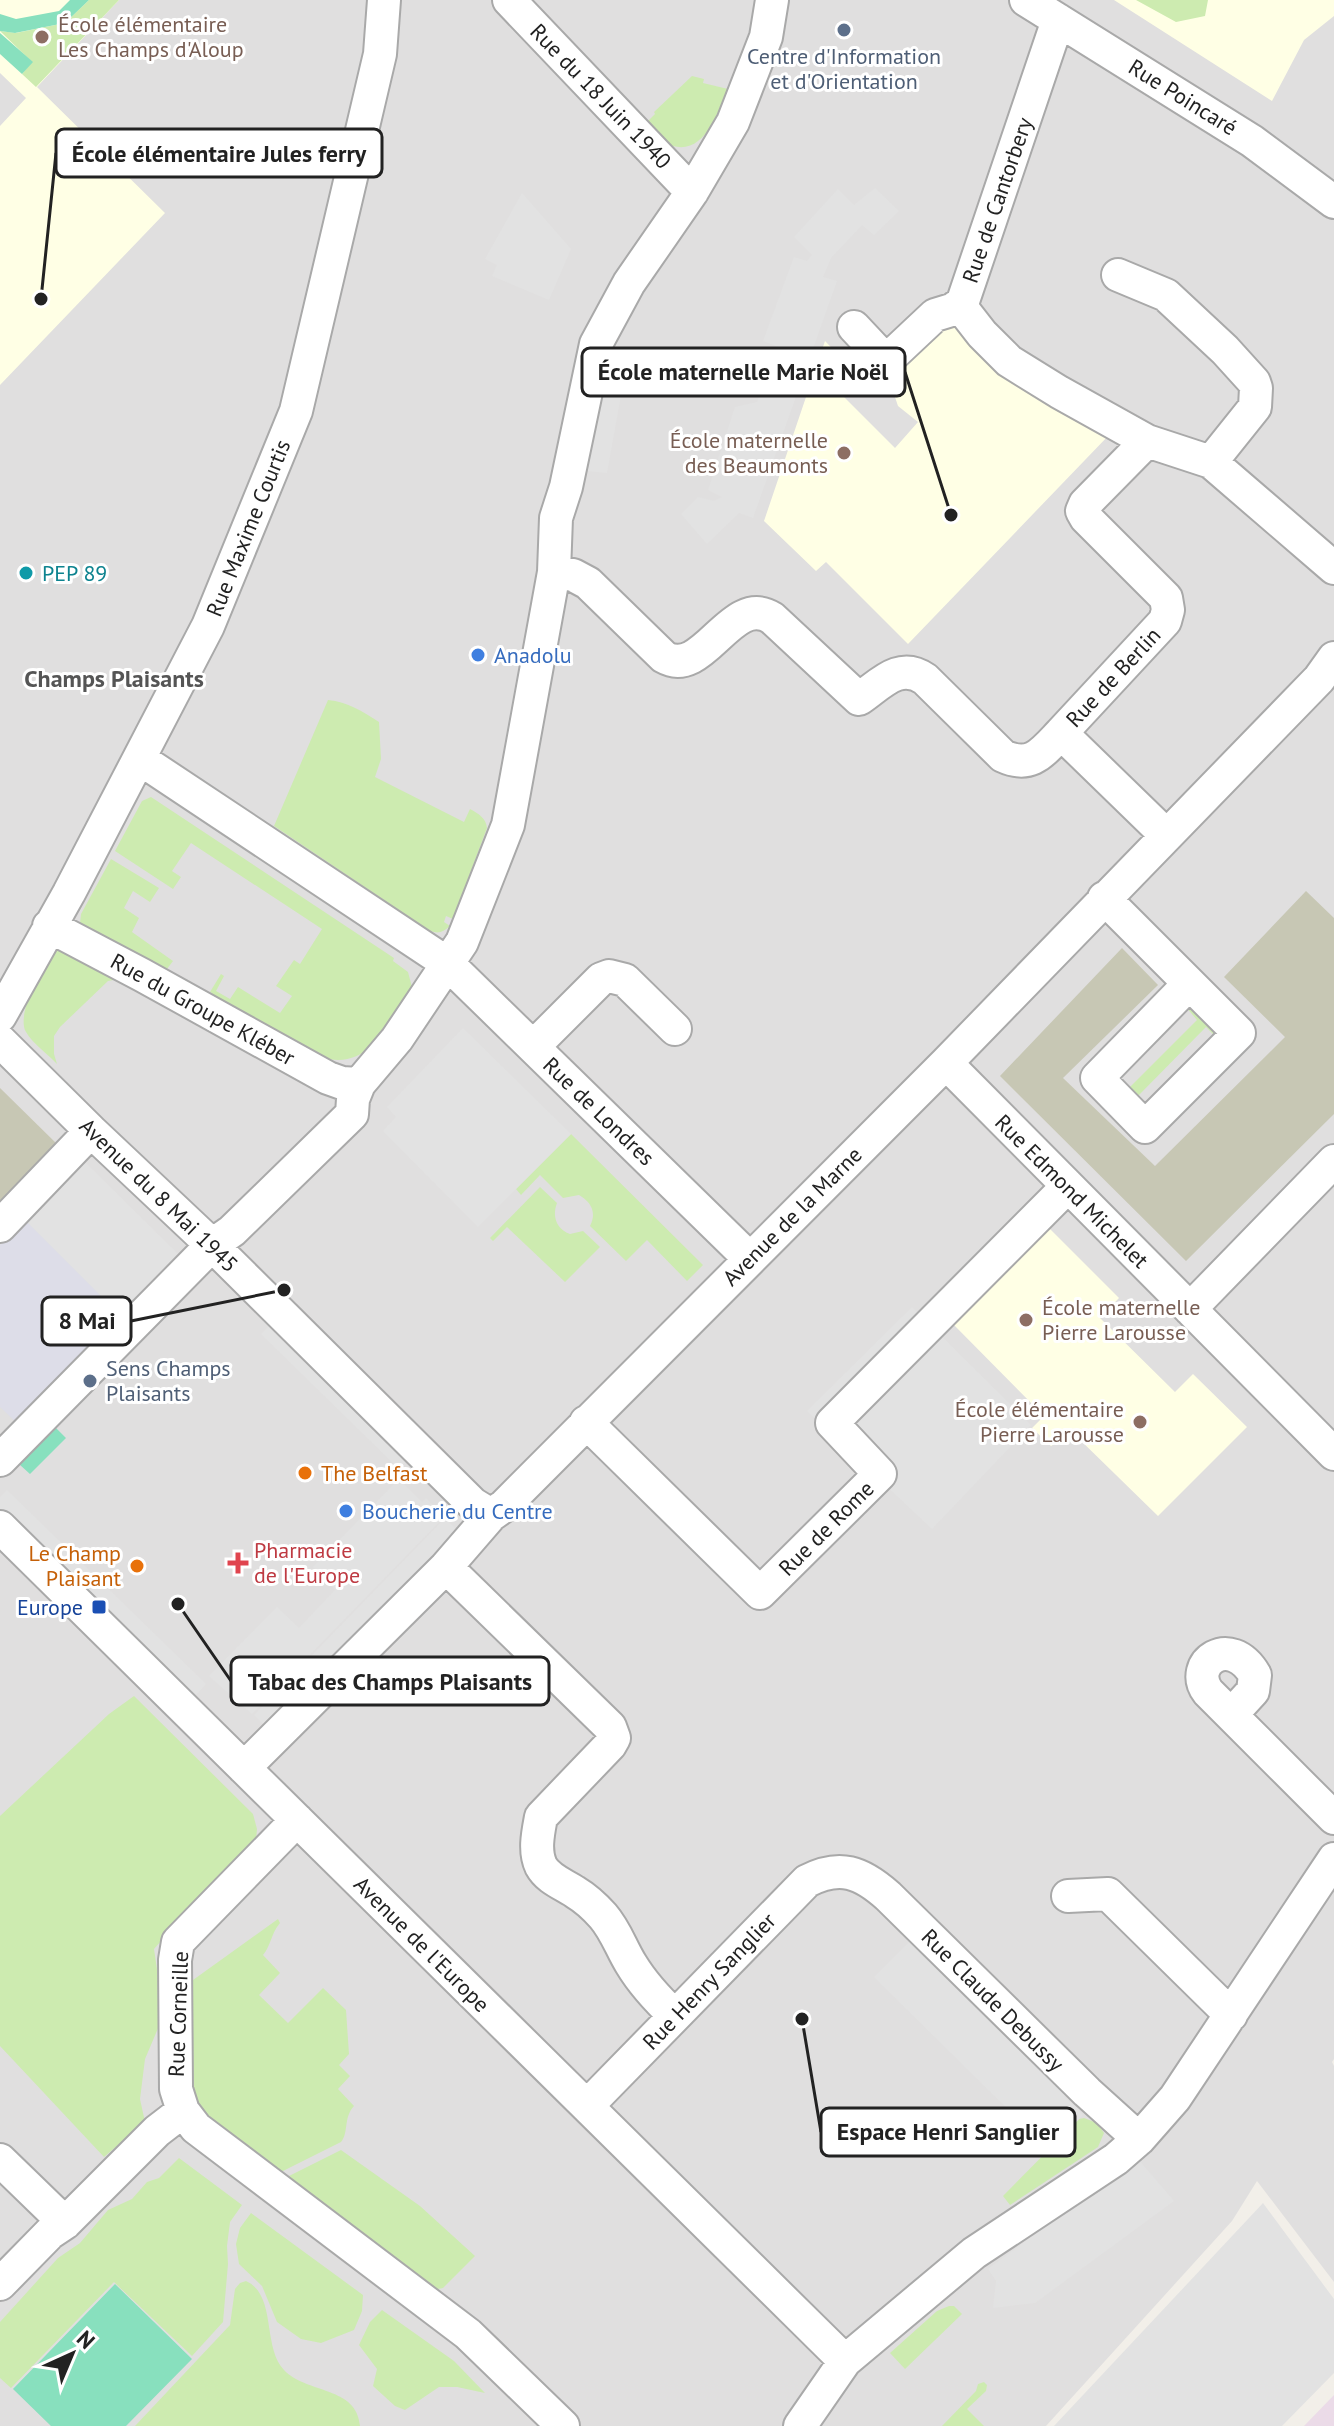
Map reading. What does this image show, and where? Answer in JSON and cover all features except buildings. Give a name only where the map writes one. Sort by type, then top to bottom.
[{"type":"street","name":"Rue Maxime Courtis","points":[[0,1016],[140,759],[208,626],[296,411],[380,54],[384,0]]},
{"type":"street","name":"Rue du 18 Juin 1940","points":[[509,0],[692,192]]},
{"type":"street","points":[[0,1460],[212,1245],[232,1231],[352,1114],[353,1099],[359,1084],[397,1039],[462,942],[508,825],[554,572],[556,518],[566,487],[596,344],[629,283],[692,192],[733,122],[766,37],[772,0]]},
{"type":"street","name":"Rue Poincaré","points":[[1026,0],[1252,141],[1334,202]]},
{"type":"street","name":"Rue de Cantorbery","points":[[1058,20],[958,307],[1009,361],[1059,392],[1147,441],[1211,462],[1334,568]]},
{"type":"street","points":[[1118,275],[1166,295],[1254,382],[1255,407],[1211,462]]},
{"type":"street","points":[[854,327],[886,361],[935,315],[958,307]]},
{"type":"street","name":"Rue de Berlin","points":[[1147,441],[1085,504],[1082,511],[1166,598],[1168,610],[1165,621],[1061,733],[1166,835]]},
{"type":"street","points":[[554,572],[573,575],[588,583],[670,660],[686,660],[746,614],[760,613],[772,618],[859,699],[898,673],[913,673],[925,679],[1003,756],[1017,762],[1029,761],[1061,733]]},
{"type":"street","name":"Avenue de la Marne","points":[[244,1768],[446,1567],[491,1515],[504,1506],[946,1063],[1319,679],[1334,658]]},
{"type":"street","name":"Rue de Londres","points":[[140,759],[447,963],[750,1259]]},
{"type":"street","points":[[1104,898],[1239,1033],[1145,1127],[1097,1078],[1189,984]]},
{"type":"street","name":"Rue du Groupe Kléber","points":[[49,926],[328,1078],[359,1084]]},
{"type":"street","points":[[533,1047],[601,979],[609,976],[625,980],[675,1029]]},
{"type":"street","name":"Avenue du 8 Mai 1945","points":[[0,1041],[212,1245],[473,1504],[491,1515]]},
{"type":"street","name":"Rue Edmond Michelet","points":[[946,1063],[1334,1454]]},
{"type":"street","points":[[0,1226],[91,1131]]},
{"type":"street","points":[[1190,1309],[1334,1161]]},
{"type":"street","name":"Rue de Rome","points":[[586,1422],[760,1593],[880,1474],[832,1423],[1067,1187]]},
{"type":"street","name":"Avenue de l'Europe","points":[[0,1527],[845,2361]]},
{"type":"street","points":[[446,1567],[610,1727],[614,1738],[610,1745],[541,1817],[538,1858],[543,1870],[555,1881],[576,1892],[602,1915],[648,1989],[675,2016]]},
{"type":"street","points":[[1231,1715],[1334,1818]]},
{"type":"street","name":"Rue Corneille","points":[[183,2111],[176,2089],[175,1960],[178,1942],[297,1820]]},
{"type":"street","points":[[800,2426],[845,2361],[974,2253],[1116,2159],[1139,2139],[1175,2098],[1334,1859]]},
{"type":"street","name":"Rue Henry Sanglier","points":[[587,2106],[807,1881],[818,1875],[841,1872]]},
{"type":"street","name":"Rue Claude Debussy","points":[[841,1872],[860,1874],[873,1883],[1139,2139]]},
{"type":"street","points":[[1068,1896],[1108,1894],[1231,2015]]},
{"type":"street","points":[[0,2284],[157,2131],[183,2111],[196,2128],[468,2334],[563,2426]]},
{"type":"street","points":[[0,2160],[65,2223]]},
{"type":"shaded area","points":[[0,0],[1334,0],[1334,2282],[1257,2181],[1232,2221],[1046,2426],[0,2426]]},
{"type":"shaded area","points":[[0,0],[119,0],[37,87],[165,213],[0,385],[0,126],[26,98],[0,73]]},
{"type":"shaded area","points":[[1114,0],[1334,0],[1334,16],[1304,40],[1272,101]]},
{"type":"shaded area","points":[[875,188],[899,211],[874,235],[862,225],[831,258],[823,277],[837,281],[753,518],[739,513],[707,544],[681,514],[698,497],[714,501],[722,497],[708,490],[735,407],[757,402],[778,347],[763,341],[794,257],[807,261],[812,255],[794,237],[838,189],[854,205]]},
{"type":"shaded area","points":[[522,193],[571,249],[549,300],[492,276],[497,265],[485,259]]},
{"type":"shaded area","points":[[943,326],[956,328],[1004,376],[1032,395],[1110,434],[908,644],[826,562],[816,571],[764,521],[825,341],[861,378],[844,397],[895,448],[918,422],[898,406],[893,391],[895,377],[904,363]]},
{"type":"shaded area","points":[[616,355],[661,364],[651,387],[623,384],[607,473],[587,471],[604,381]]},
{"type":"shaded area","points":[[1306,891],[1334,918],[1334,1114],[1186,1261],[1000,1076],[1122,948],[1158,985],[1063,1078],[1155,1166],[1285,1037],[1224,977]]},
{"type":"shaded area","points":[[463,1028],[571,1134],[478,1227],[383,1131],[396,1117],[387,1107]]},
{"type":"shaded area","points":[[0,1088],[58,1145],[0,1203]]},
{"type":"shaded area","points":[[83,1160],[181,1257],[123,1318],[24,1219]]},
{"type":"shaded area","points":[[24,1219],[123,1318],[20,1426],[0,1407],[0,1245]]},
{"type":"shaded area","points":[[1048,1227],[1119,1298],[1100,1318],[1175,1392],[1193,1374],[1247,1427],[1158,1516],[1073,1433],[1051,1446],[1032,1428],[1044,1416],[952,1323]]},
{"type":"shaded area","points":[[912,1307],[1031,1425],[932,1529],[807,1411]]},
{"type":"shaded area","points":[[281,1314],[418,1448],[399,1469],[261,1334]]},
{"type":"shaded area","points":[[399,1479],[422,1502],[426,1498],[444,1517],[252,1714],[209,1676],[277,1607],[299,1628],[335,1590],[313,1567]]},
{"type":"shaded area","points":[[7,1490],[206,1684],[184,1708],[0,1527],[0,1497]]},
{"type":"shaded area","points":[[445,1518],[468,1541],[276,1737],[254,1715]]},
{"type":"shaded area","points":[[912,1939],[1068,2091],[1064,2096],[1083,2115],[1049,2150],[874,1977]]},
{"type":"shaded area","points":[[1137,2158],[1174,2201],[1035,2303],[993,2308],[996,2281],[988,2269]]},
{"type":"shaded area","points":[[1263,2203],[1334,2299],[1334,2373],[1282,2426],[1054,2426]]},
{"type":"shaded area","points":[[1334,2395],[1334,2426],[1304,2426]]},
{"type":"green space","points":[[70,0],[89,0],[65,23],[15,33],[0,31],[0,14],[16,19],[59,11]]},
{"type":"green space","points":[[89,0],[119,0],[36,87],[22,74],[32,62],[0,31],[16,33],[65,23]]},
{"type":"green space","points":[[1136,0],[1208,0],[1205,16],[1176,22]]},
{"type":"green space","points":[[0,33],[33,62],[22,74],[0,54]]},
{"type":"green space","points":[[692,76],[704,79],[703,83],[728,89],[706,133],[688,146],[677,147],[658,139],[643,126]]},
{"type":"green space","points":[[328,700],[348,705],[379,722],[381,759],[375,777],[464,822],[470,809],[485,822],[487,828],[453,919],[446,916],[444,922],[450,926],[443,931],[430,931],[274,826]]},
{"type":"green space","points":[[151,797],[394,958],[393,961],[408,972],[413,991],[378,1041],[354,1057],[340,1060],[324,1058],[210,998],[210,992],[221,974],[224,976],[216,991],[230,999],[238,987],[280,1013],[292,996],[276,986],[294,960],[300,964],[322,929],[191,843],[172,871],[181,877],[173,889],[115,851],[142,801]]},
{"type":"green space","points":[[111,859],[159,888],[150,902],[133,891],[124,908],[139,918],[132,932],[173,961],[167,969],[172,975],[80,923],[81,914]]},
{"type":"green space","points":[[61,948],[129,977],[108,981],[60,1027],[54,1036],[57,1064],[29,1036],[24,1024],[33,987],[47,963]]},
{"type":"green space","points":[[1189,1004],[1222,1032],[1218,1039],[1206,1027],[1137,1097],[1128,1089],[1197,1020],[1186,1007]]},
{"type":"green space","points":[[571,1134],[703,1265],[687,1281],[647,1240],[626,1261],[590,1226],[592,1208],[579,1195],[563,1198],[540,1175],[521,1195],[516,1189]]},
{"type":"green space","points":[[540,1187],[557,1203],[555,1217],[561,1229],[570,1234],[583,1231],[600,1247],[565,1282],[507,1227],[493,1241],[490,1238]]},
{"type":"green space","points":[[55,1427],[66,1438],[30,1474],[19,1464]]},
{"type":"green space","points":[[134,1696],[253,1814],[257,1829],[256,1840],[154,1949],[163,2010],[145,2059],[140,2099],[145,2122],[104,2157],[0,2046],[0,1816],[109,1714]]},
{"type":"green space","points":[[278,1919],[280,1923],[263,1955],[280,1973],[259,1995],[288,2023],[323,1988],[346,2010],[349,2054],[339,2065],[350,2076],[338,2089],[354,2106],[348,2115],[341,2142],[277,2174],[210,2125],[196,2105],[190,2081],[193,1980]]},
{"type":"green space","points":[[1079,2119],[1097,2123],[1104,2133],[1098,2147],[1010,2205],[1003,2196]]},
{"type":"green space","points":[[341,2150],[420,2206],[475,2256],[443,2288],[433,2290],[283,2179]]},
{"type":"green space","points":[[179,2158],[242,2205],[230,2222],[223,2322],[192,2356],[114,2282],[11,2388],[0,2378],[0,2322],[58,2258],[80,2243],[108,2210],[132,2199],[147,2182],[159,2178]]},
{"type":"green space","points":[[251,2213],[363,2295],[362,2311],[354,2330],[321,2343],[301,2339],[277,2322],[262,2286],[239,2264],[236,2244],[240,2228]]},
{"type":"green space","points":[[246,2281],[256,2288],[262,2298],[273,2348],[284,2370],[294,2378],[341,2397],[357,2413],[360,2426],[135,2426],[230,2325],[235,2289]]},
{"type":"green space","points":[[115,2284],[192,2359],[126,2426],[51,2426],[13,2389]]},
{"type":"green space","points":[[954,2306],[962,2314],[905,2369],[890,2353],[937,2311]]},
{"type":"green space","points":[[382,2310],[454,2361],[485,2393],[439,2387],[405,2410],[395,2406],[373,2386],[377,2369],[359,2345],[370,2322]]},
{"type":"green space","points":[[984,2382],[986,2391],[967,2409],[984,2426],[942,2426],[976,2391],[978,2384]]},
{"type":"place","name":"Centre d'Information et d'Orientation","points":[[844,30]]},
{"type":"place","name":"École élémentaire Les Champs d'Aloup","points":[[42,37]]},
{"type":"place","name":"École élémentaire Jules ferry","points":[[41,299]]},
{"type":"place","name":"École maternelle des Beaumonts","points":[[844,453]]},
{"type":"place","name":"École maternelle Marie Noël","points":[[951,515]]},
{"type":"place","name":"PEP 89","points":[[26,573]]},
{"type":"place","name":"Anadolu","points":[[478,655]]},
{"type":"place","name":"8 Mai","points":[[284,1290]]},
{"type":"place","name":"École maternelle Pierre Larousse","points":[[1026,1320]]},
{"type":"place","name":"Sens Champs Plaisants","points":[[90,1381]]},
{"type":"place","name":"École élémentaire Pierre Larousse","points":[[1140,1422]]},
{"type":"place","name":"The Belfast","points":[[305,1473]]},
{"type":"place","name":"Boucherie du Centre","points":[[346,1511]]},
{"type":"place","name":"Pharmacie de l'Europe","points":[[238,1563]]},
{"type":"place","name":"Le Champ Plaisant","points":[[137,1566]]},
{"type":"place","name":"Tabac des Champs Plaisants","points":[[178,1604]]},
{"type":"place","name":"Europe","points":[[99,1607]]},
{"type":"place","name":"Espace Henri Sanglier","points":[[802,2019]]},
{"type":"district","name":"Champs Plaisants","points":[[114,678]]}]
